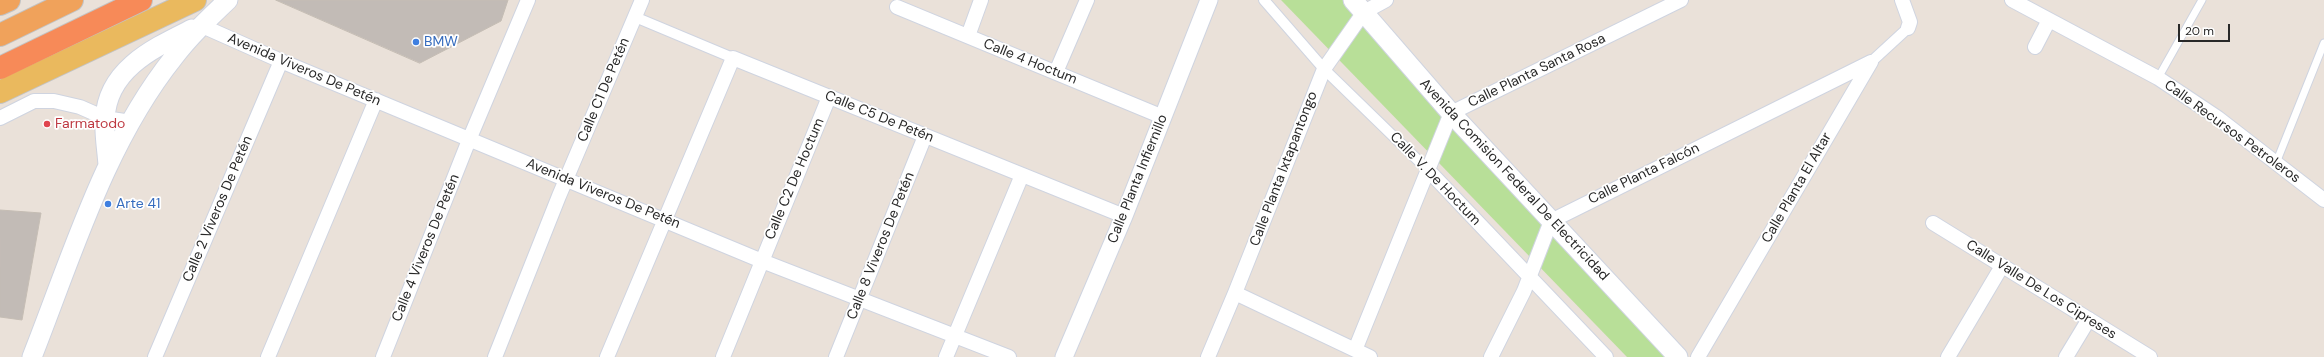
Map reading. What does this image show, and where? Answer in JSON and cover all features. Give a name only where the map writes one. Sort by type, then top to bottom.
[{"type":"highway","points":[[0,4],[9,0]]},
{"type":"highway","points":[[0,35],[72,0]]},
{"type":"highway","points":[[0,68],[141,0]]},
{"type":"main road","points":[[0,92],[195,0]]},
{"type":"main road","points":[[32,357],[108,165],[131,122],[173,58],[200,25],[228,0]]},
{"type":"main road","name":"Avenida Comision Federal De Electricidad","points":[[1359,6],[1451,113],[1678,357]]},
{"type":"main road","points":[[108,165],[105,118],[111,93],[124,72],[138,58],[200,25]]},
{"type":"street","name":"Calle 4 Viveros De Petén","points":[[383,357],[469,140],[528,0]]},
{"type":"street","name":"Calle C1 De Petén","points":[[566,179],[642,0]]},
{"type":"street","points":[[968,36],[981,0]]},
{"type":"street","points":[[1056,72],[1087,0]]},
{"type":"street","name":"Calle Planta Infiernillo","points":[[1064,357],[1124,216],[1208,0]]},
{"type":"street","name":"Calle V. De Hoctum","points":[[1264,0],[1324,69],[1428,170],[1606,357]]},
{"type":"street","name":"Calle Planta Ixtapantongo","points":[[1208,357],[1324,69],[1359,6],[1386,0]]},
{"type":"street","name":"Calle Planta Santa Rosa","points":[[1355,350],[1451,113],[1681,0]]},
{"type":"street","points":[[1902,0],[1910,22],[1908,28]]},
{"type":"street","name":"Calle Recursos Petroleros","points":[[2012,0],[2158,78],[2218,118],[2324,200]]},
{"type":"street","name":"Calle 4 Hoctum","points":[[897,7],[1163,117]]},
{"type":"street","name":"Calle C5 De Petén","points":[[635,17],[1124,216]]},
{"type":"street","points":[[2035,47],[2049,20]]},
{"type":"street","name":"Avenida Viveros De Petén","points":[[200,25],[281,62],[376,100],[469,140],[666,219],[762,261],[1008,357]]},
{"type":"street","name":"Calle Planta El Altar","points":[[1698,357],[1871,62],[1908,28]]},
{"type":"street","points":[[608,357],[733,58]]},
{"type":"street","name":"Calle 2 Viveros De Petén","points":[[155,357],[281,62]]},
{"type":"street","name":"Calle Planta Falcón","points":[[1551,221],[1871,62]]},
{"type":"street","name":"Calle C2 De Hoctum","points":[[723,357],[829,97]]},
{"type":"street","points":[[268,357],[376,100]]},
{"type":"street","points":[[0,118],[34,101],[54,101],[80,107],[105,118],[131,122]]},
{"type":"street","name":"Calle 8 Viveros De Petén","points":[[836,357],[925,136]]},
{"type":"street","points":[[946,357],[1022,175]]},
{"type":"street","points":[[495,357],[566,179]]},
{"type":"street","points":[[1491,357],[1529,276],[1551,221]]},
{"type":"street","name":"Calle Valle De Los Cipreses","points":[[1933,223],[2150,357]]},
{"type":"street","points":[[1948,357],[2002,266]]},
{"type":"street","points":[[1235,293],[1370,357]]},
{"type":"street","points":[[2066,357],[2089,319]]},
{"type":"lane","points":[[2158,78],[2202,0]]},
{"type":"lane","points":[[2276,163],[2324,43]]},
{"type":"green space","points":[[1281,0],[1355,0],[1684,357],[1627,357]]},
{"type":"building","name":"BMW","points":[[276,0],[508,0],[501,21],[420,63]]},
{"type":"building","points":[[0,210],[41,213],[22,320],[0,317]]},
{"type":"place","name":"BMW","points":[[416,42]]},
{"type":"place","name":"Farmatodo","points":[[47,124]]},
{"type":"place","name":"Arte 41","points":[[108,204]]}]
